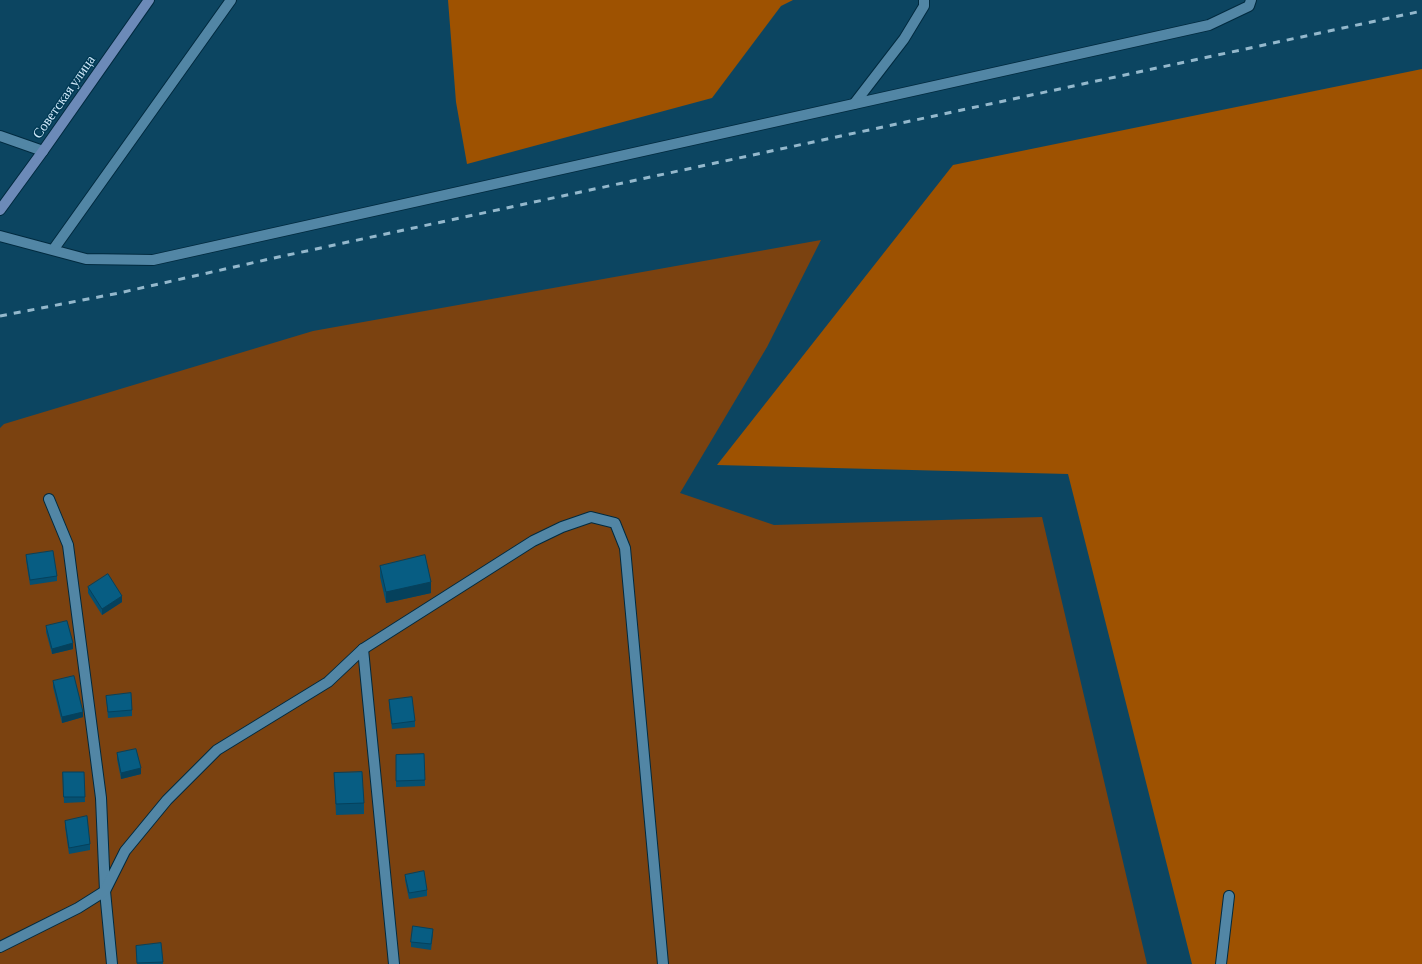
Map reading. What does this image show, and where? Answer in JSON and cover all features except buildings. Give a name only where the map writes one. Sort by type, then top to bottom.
[{"type":"main road","name":"Советская улица","points":[[0,210],[44,151],[149,0]]},
{"type":"street","points":[[53,250],[231,0]]},
{"type":"street","points":[[854,104],[904,39],[924,6],[924,0]]},
{"type":"street","points":[[0,236],[86,259],[153,260],[1209,25],[1249,6],[1250,0]]},
{"type":"street","points":[[0,136],[44,151]]},
{"type":"street","points":[[49,499],[68,545],[101,798],[105,891],[112,964]]},
{"type":"street","points":[[0,947],[78,908],[105,891],[125,851],[167,800],[217,750],[328,682],[363,649],[533,541],[562,527],[591,517],[615,523],[625,548],[663,964]]},
{"type":"street","points":[[363,649],[394,964]]},
{"type":"street","points":[[1221,964],[1229,896]]},
{"type":"shaded area","points":[[448,0],[793,0],[781,6],[712,98],[467,164],[456,102]]},
{"type":"shaded area","points":[[1422,69],[1422,964],[1192,964],[1068,474],[717,465],[953,165]]},
{"type":"shaded area","points":[[821,240],[767,347],[680,493],[774,525],[1042,517],[1147,964],[0,964],[0,428],[4,424],[313,331]]},
{"type":"railway","points":[[0,316],[119,293],[274,258],[1422,11]]}]
